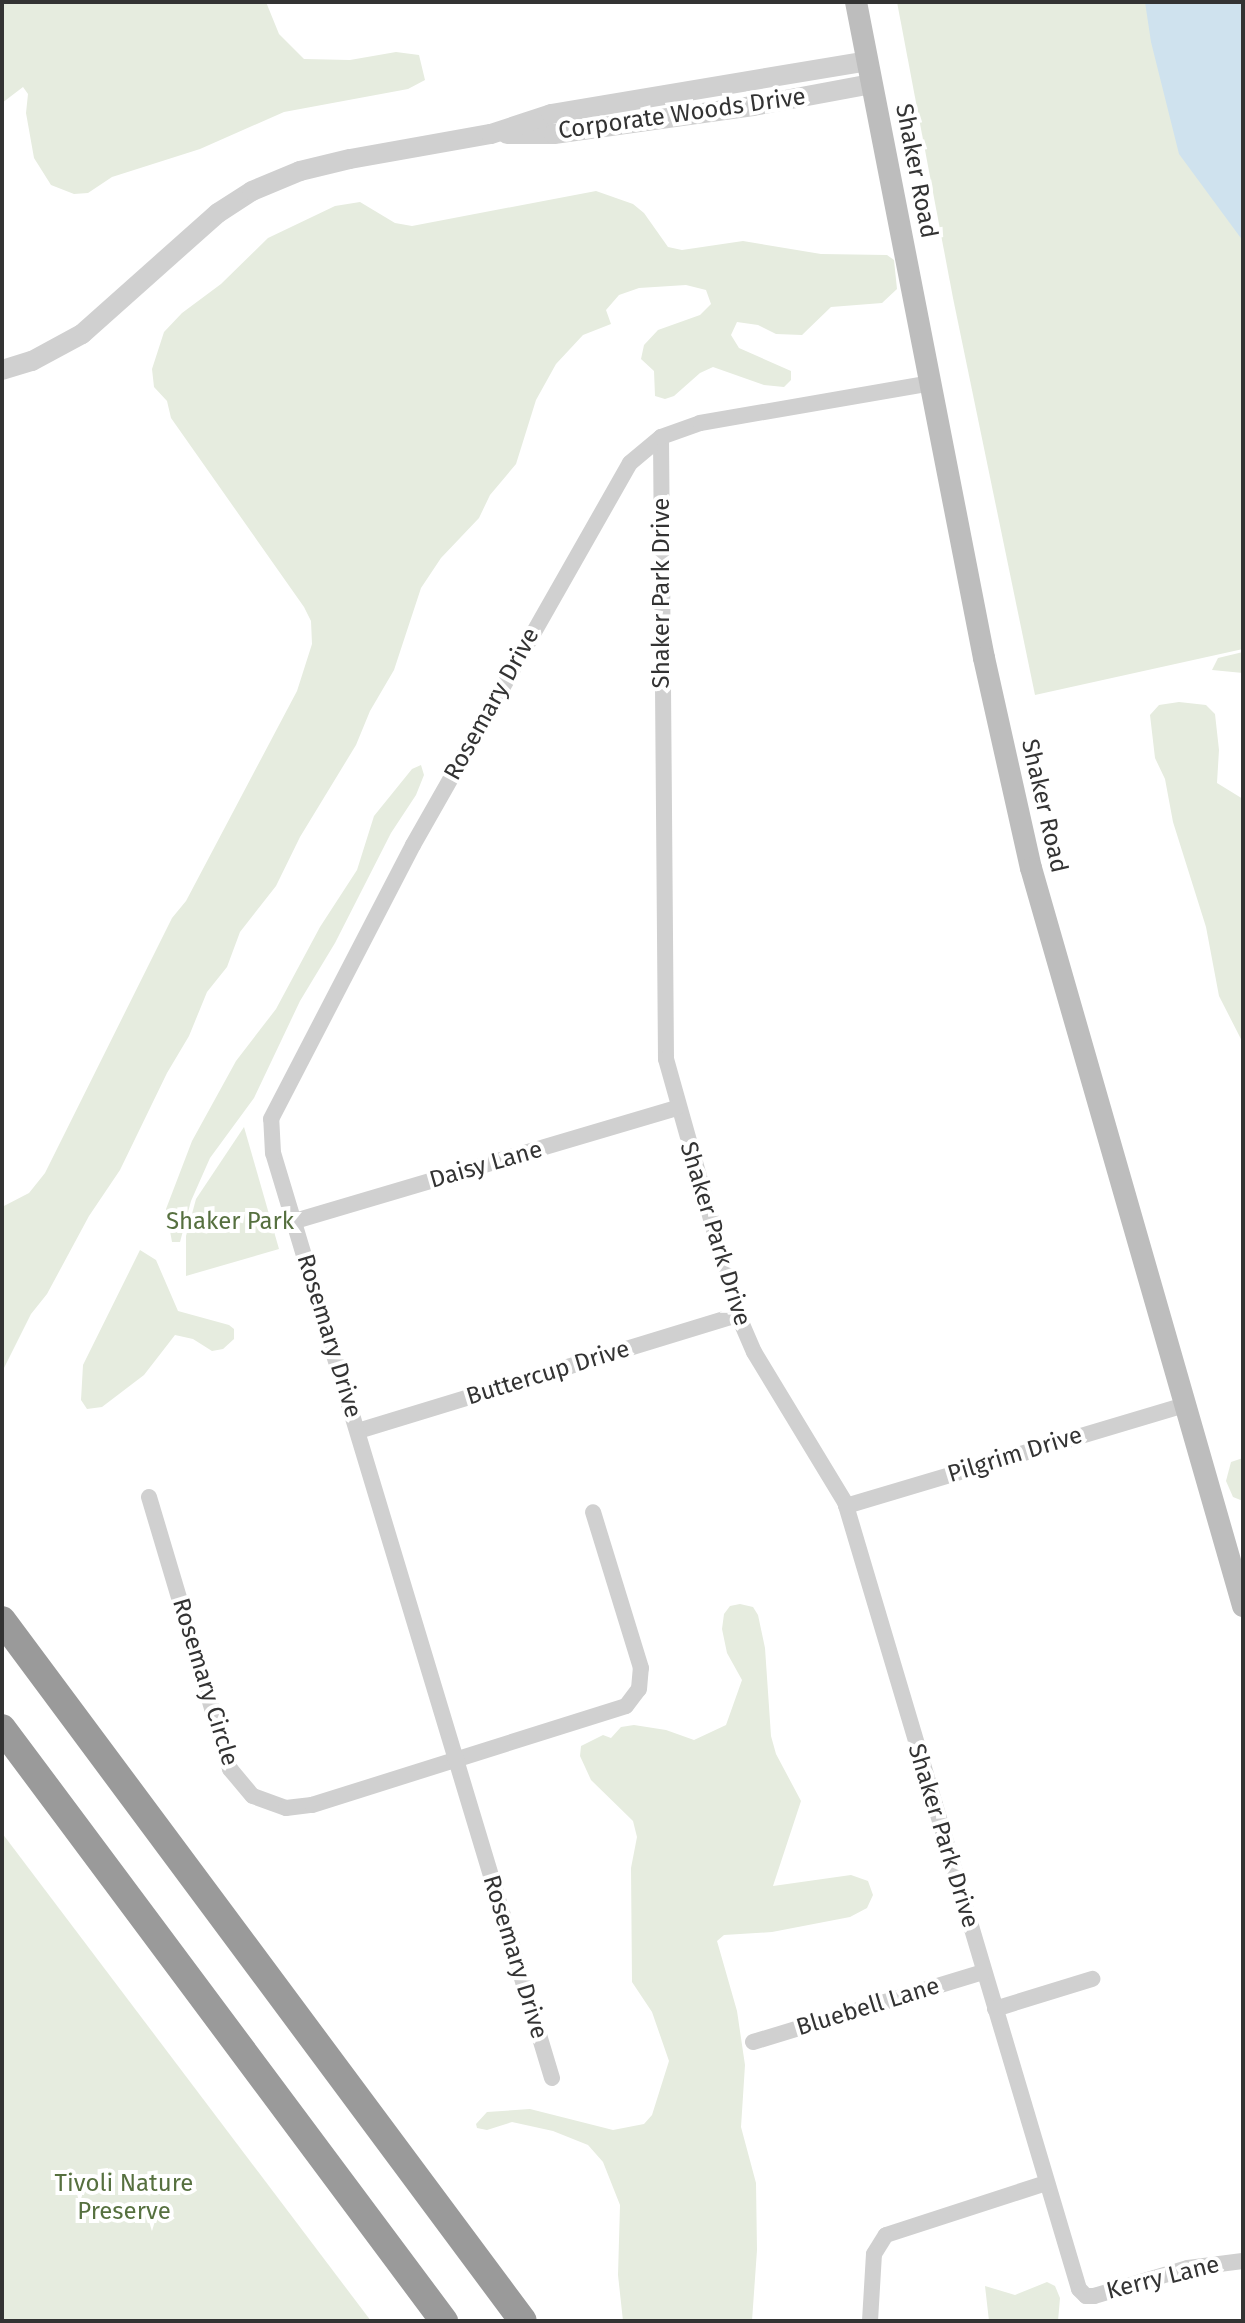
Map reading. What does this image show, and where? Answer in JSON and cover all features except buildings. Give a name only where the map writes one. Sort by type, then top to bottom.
[{"type":"highway","points":[[2,1620],[523,2321]]},
{"type":"highway","points":[[2,1728],[444,2321]]},
{"type":"main road","name":"Shaker Road","points":[[856,2],[984,658],[1031,868],[1243,1606]]},
{"type":"street","name":"Corporate Woods Drive","points":[[2,370],[32,361],[82,334],[204,223],[266,185],[331,163],[491,134],[551,114],[868,61]]},
{"type":"street","name":"Corporate Woods Drive","points":[[491,134],[554,134],[753,106],[872,84]]},
{"type":"street","points":[[661,437],[700,423],[932,383]]},
{"type":"street","name":"Shaker Park Drive","points":[[661,437],[665,1050],[677,1108],[738,1315],[754,1352],[833,1478],[846,1506],[1046,2183],[1078,2287],[1084,2295]]},
{"type":"street","name":"Rosemary Drive","points":[[552,2078],[271,1146],[270,1126],[275,1106],[413,845],[615,485],[636,456],[661,437]]},
{"type":"street","name":"Daisy Lane","points":[[295,1221],[677,1108]]},
{"type":"street","name":"Buttercup Drive","points":[[358,1431],[738,1315]]},
{"type":"street","name":"Pilgrim Drive","points":[[846,1506],[1184,1405]]},
{"type":"street","name":"Rosemary Circle","points":[[149,1497],[227,1761],[246,1791],[268,1805],[303,1807],[612,1713],[626,1706],[636,1694],[641,1678],[640,1662],[593,1512]]},
{"type":"street","name":"Bluebell Lane","points":[[753,2042],[984,1972]]},
{"type":"street","points":[[995,2009],[1092,1979]]},
{"type":"street","points":[[870,2321],[874,2254],[886,2235],[1046,2183]]},
{"type":"street","name":"Kerry Lane","points":[[1084,2295],[1094,2296],[1198,2265],[1243,2261]]},
{"type":"green space","points":[[2,2],[266,2],[279,34],[304,59],[350,60],[396,52],[419,55],[425,80],[408,89],[284,112],[200,149],[112,177],[88,193],[74,194],[51,185],[34,158],[26,113],[28,94],[23,87],[2,103]]},
{"type":"green space","points":[[897,2],[1243,2],[1243,649],[1035,695],[953,298]]},
{"type":"green space","points":[[596,191],[633,204],[644,213],[668,247],[682,250],[743,241],[821,254],[887,255],[894,260],[897,289],[882,303],[831,307],[802,335],[776,334],[758,325],[737,322],[731,335],[739,348],[791,371],[791,380],[784,387],[764,385],[713,367],[700,373],[674,396],[665,399],[655,396],[654,371],[641,359],[644,345],[658,330],[700,315],[711,304],[706,290],[686,285],[639,288],[619,295],[606,310],[611,324],[583,335],[556,364],[536,400],[516,464],[490,495],[479,518],[441,558],[421,588],[394,670],[370,711],[356,745],[300,837],[276,886],[240,932],[227,967],[207,992],[189,1036],[167,1073],[120,1170],[89,1216],[47,1294],[31,1314],[2,1372],[2,1207],[29,1193],[45,1173],[172,918],[186,901],[297,691],[312,644],[311,621],[304,607],[171,418],[167,401],[154,387],[152,369],[164,332],[182,313],[221,284],[268,238],[335,206],[360,202],[395,223],[412,226]]},
{"type":"green space","points":[[1243,652],[1243,673],[1212,670],[1218,658]]},
{"type":"green space","points":[[1179,702],[1206,705],[1215,714],[1219,750],[1217,783],[1243,799],[1243,1043],[1219,996],[1206,927],[1173,822],[1165,779],[1155,758],[1150,715],[1159,705]]},
{"type":"green space","points":[[421,765],[424,775],[416,795],[391,833],[335,943],[300,1001],[254,1098],[210,1158],[191,1201],[180,1242],[172,1242],[166,1209],[192,1141],[236,1061],[276,1009],[320,927],[357,870],[374,816],[412,769]]},
{"type":"green space","name":"Shaker Park","points":[[244,1127],[279,1249],[186,1276],[186,1236],[196,1199]]},
{"type":"green space","points":[[140,1250],[156,1260],[178,1311],[229,1325],[234,1329],[234,1339],[223,1349],[212,1351],[193,1339],[175,1335],[144,1375],[102,1407],[87,1409],[81,1400],[83,1365]]},
{"type":"green space","points":[[1243,1458],[1243,1501],[1233,1497],[1226,1481],[1231,1462]]},
{"type":"green space","points":[[740,1604],[753,1607],[758,1615],[765,1648],[771,1736],[776,1754],[801,1801],[773,1886],[851,1875],[868,1881],[873,1895],[867,1908],[850,1917],[772,1932],[724,1935],[717,1941],[737,2011],[745,2065],[741,2127],[756,2183],[757,2250],[752,2321],[623,2321],[618,2275],[620,2205],[603,2162],[588,2145],[553,2131],[512,2122],[487,2130],[477,2128],[476,2124],[487,2112],[530,2109],[613,2130],[644,2124],[652,2115],[669,2061],[652,2012],[632,1982],[631,1868],[637,1837],[633,1821],[591,1780],[580,1756],[581,1746],[603,1735],[611,1738],[621,1727],[634,1725],[666,1730],[694,1740],[726,1725],[742,1680],[727,1653],[722,1629],[724,1614],[730,1606]]},
{"type":"green space","name":"Tivoli Nature Preserve","points":[[2,1833],[371,2321],[2,2321]]},
{"type":"green space","points":[[1047,2282],[1055,2286],[1060,2298],[1058,2321],[989,2321],[985,2286],[1015,2295]]},
{"type":"water","points":[[1145,2],[1243,2],[1243,241],[1179,154],[1151,42]]}]
